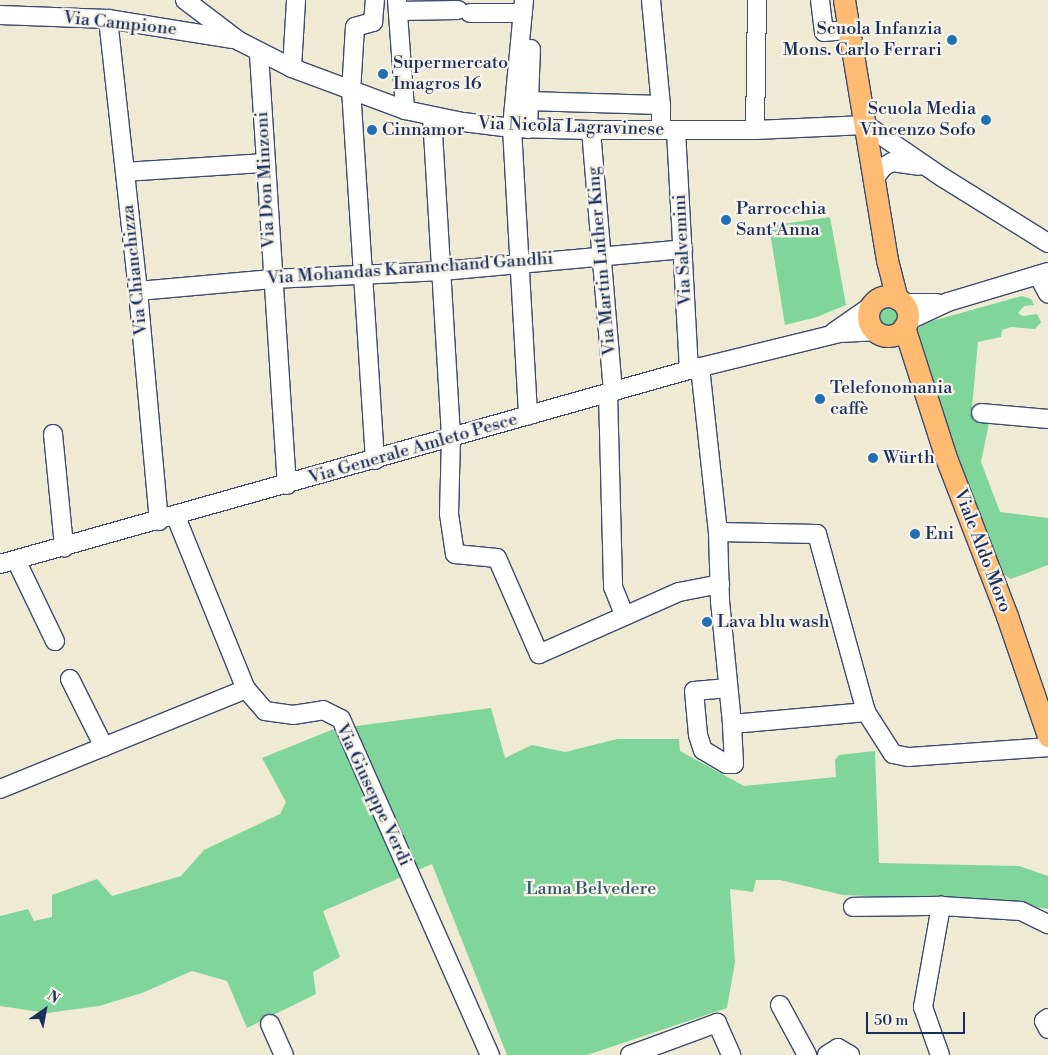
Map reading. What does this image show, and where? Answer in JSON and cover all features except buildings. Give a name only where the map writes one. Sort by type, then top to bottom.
[{"type":"main road","name":"Viale Aldo Moro","points":[[844,0],[887,260],[903,313],[914,368],[1007,616],[1048,736]]},
{"type":"main road","name":"Viale Aldo Moro","points":[[872,305],[882,285],[887,260]]},
{"type":"main road","points":[[885,296],[903,313],[894,335],[878,333],[868,320],[872,305],[885,296]]},
{"type":"main road","name":"Viale Aldo Moro","points":[[878,333],[914,368]]},
{"type":"street","name":"Via Nicola Lagravinese","points":[[185,0],[259,54],[351,92],[404,110],[432,116],[520,128],[591,130],[756,130],[866,124]]},
{"type":"street","points":[[292,68],[296,0]]},
{"type":"street","points":[[374,460],[351,92],[355,27],[373,22],[375,0]]},
{"type":"street","name":"Via Salvemini","points":[[651,0],[661,105],[668,131],[683,248],[694,368],[718,532],[720,584],[734,764],[726,764],[703,750],[698,735],[694,691],[728,688]]},
{"type":"street","points":[[756,130],[757,0]]},
{"type":"street","points":[[820,0],[824,32],[848,30]]},
{"type":"street","points":[[404,110],[398,6],[464,11],[527,10]]},
{"type":"street","points":[[520,128],[527,101],[527,10]]},
{"type":"street","points":[[527,10],[520,128],[519,264],[528,416]]},
{"type":"street","name":"Via Campione","points":[[0,15],[108,19],[239,41]]},
{"type":"street","name":"Via Chianchizza","points":[[108,19],[138,291],[167,519]]},
{"type":"street","name":"Via Don Minzoni","points":[[259,54],[272,279],[287,485]]},
{"type":"street","points":[[527,101],[661,105]]},
{"type":"street","points":[[432,116],[443,271],[451,438],[450,514],[455,554],[497,558],[539,654],[679,592],[720,584]]},
{"type":"street","points":[[866,124],[942,177],[1048,243]]},
{"type":"street","name":"Via Martin Luther King","points":[[591,130],[610,392],[613,587],[625,616]]},
{"type":"street","points":[[874,179],[883,168],[901,161],[942,177]]},
{"type":"street","points":[[125,172],[265,163]]},
{"type":"street","name":"Via Mohandas Karamchand Gandhi","points":[[138,291],[272,279],[443,271],[600,254],[683,248]]},
{"type":"street","points":[[903,313],[948,302],[1043,273],[1048,294]]},
{"type":"street","name":"Via Generale Amleto Pesce","points":[[828,336],[872,305]]},
{"type":"street","name":"Via Generale Amleto Pesce","points":[[8,562],[167,519],[694,368],[828,336],[878,333]]},
{"type":"street","points":[[981,413],[1048,419]]},
{"type":"street","points":[[53,434],[64,547]]},
{"type":"street","name":"Via Giuseppe Verdi","points":[[167,519],[246,689],[265,711],[293,714],[323,710],[341,719],[490,1055]]},
{"type":"street","points":[[718,532],[817,534],[866,712],[893,754],[908,757],[1048,747]]},
{"type":"street","points":[[8,562],[55,641]]},
{"type":"street","points":[[70,679],[104,747]]},
{"type":"street","points":[[0,789],[246,689]]},
{"type":"street","points":[[732,724],[866,712]]},
{"type":"street","points":[[940,1055],[923,1007],[941,906]]},
{"type":"street","points":[[853,907],[941,906],[1021,911],[1048,924]]},
{"type":"street","points":[[780,1005],[807,1055]]},
{"type":"street","points":[[1048,1018],[1044,1021],[1048,1029]]},
{"type":"street","points":[[630,1055],[717,1022],[731,1055]]},
{"type":"street","points":[[270,1024],[284,1055]]},
{"type":"street","points":[[827,1055],[838,1048],[844,1048],[850,1055]]},
{"type":"green space","points":[[830,217],[846,305],[817,317],[785,325],[769,226]]},
{"type":"green space","points":[[1022,296],[1031,299],[1034,305],[1024,306],[1018,313],[1023,316],[1037,314],[1041,322],[1035,329],[1011,327],[1002,330],[1001,337],[978,342],[972,407],[973,421],[989,423],[981,462],[1000,512],[1048,518],[1048,565],[1011,579],[1003,574],[999,567],[935,393],[916,330],[925,323]]},
{"type":"green space","points":[[887,304],[895,308],[899,316],[895,324],[887,328],[879,324],[875,316],[879,308]]},
{"type":"green space","name":"Lama Belvedere","points":[[491,708],[505,758],[532,745],[565,752],[617,739],[679,739],[680,751],[744,786],[836,777],[835,760],[839,755],[875,751],[879,863],[1019,866],[1048,876],[1048,909],[998,901],[843,895],[780,880],[756,880],[753,892],[730,889],[735,962],[727,1008],[587,1055],[507,1055],[432,864],[323,911],[340,957],[313,972],[316,994],[247,1028],[227,981],[192,971],[142,993],[99,1006],[47,1013],[0,1006],[0,916],[28,909],[34,921],[52,917],[52,895],[97,879],[112,896],[181,876],[204,850],[280,814],[286,802],[262,758],[334,729]]},
{"type":"place","name":"Scuola Infanzia Mons. Carlo Ferrari","points":[[952,40]]},
{"type":"place","name":"Supermercato Imagros 16","points":[[383,74]]},
{"type":"place","name":"Scuola Media Vincenzo Sofo","points":[[986,120]]},
{"type":"place","name":"Cinnamor","points":[[372,130]]},
{"type":"place","name":"Parrocchia Sant'Anna","points":[[726,220]]},
{"type":"place","name":"Telefonomania caffè","points":[[820,399]]},
{"type":"place","name":"Würth","points":[[873,458]]},
{"type":"place","name":"Eni","points":[[915,534]]},
{"type":"place","name":"Lava blu wash","points":[[707,622]]}]
